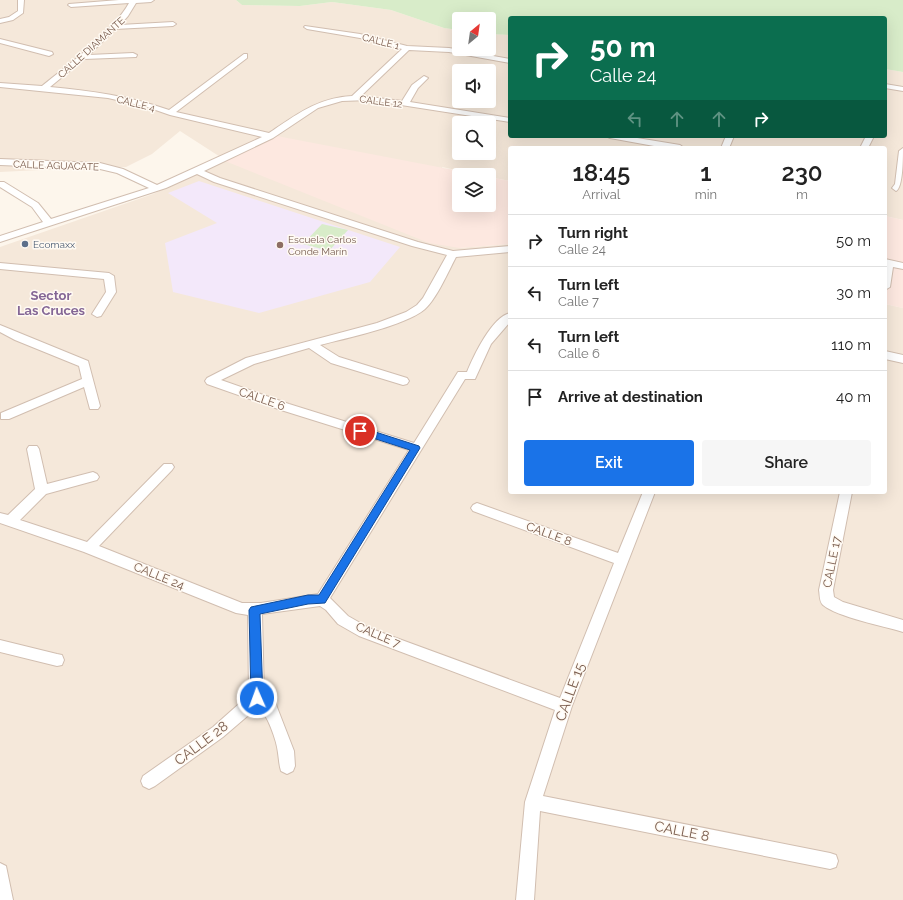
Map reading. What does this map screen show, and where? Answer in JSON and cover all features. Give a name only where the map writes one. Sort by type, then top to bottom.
[{"type":"street","points":[[0,21],[11,19],[21,12],[21,0]]},
{"type":"street","points":[[71,5],[151,0]]},
{"type":"street","name":"CALLE DIAMANTE","points":[[42,90],[82,57],[126,15],[134,1]]},
{"type":"street","points":[[113,27],[173,24]]},
{"type":"street","name":"CALLE 1","points":[[307,27],[360,36],[407,48]]},
{"type":"street","points":[[0,41],[49,54]]},
{"type":"street","points":[[407,48],[449,50],[508,61]]},
{"type":"street","name":"CALLE 1","points":[[355,98],[407,48]]},
{"type":"street","points":[[82,57],[133,55]]},
{"type":"street","points":[[170,113],[244,56]]},
{"type":"street","points":[[405,103],[415,87],[424,78]]},
{"type":"street","name":"CALLE 4","points":[[0,85],[124,99],[170,113],[270,136]]},
{"type":"street","points":[[887,86],[903,88]]},
{"type":"street","name":"CALLE 12","points":[[0,239],[157,188],[197,171],[270,136],[315,106],[355,98],[369,98],[508,120]]},
{"type":"street","points":[[621,138],[667,146]]},
{"type":"street","points":[[660,145],[663,138]]},
{"type":"street","points":[[887,186],[900,188],[899,184],[903,151]]},
{"type":"street","name":"CALLE AGUACATE","points":[[0,162],[100,166],[120,171],[157,188]]},
{"type":"street","points":[[197,171],[217,180],[415,244],[453,254],[508,249]]},
{"type":"street","points":[[1,184],[35,205],[50,224]]},
{"type":"street","points":[[310,344],[381,325],[410,314],[421,307],[427,300],[453,254]]},
{"type":"street","points":[[887,263],[903,266]]},
{"type":"street","points":[[0,266],[109,276],[111,292],[97,314]]},
{"type":"street","points":[[322,600],[462,375],[471,376],[493,332],[508,318]]},
{"type":"street","points":[[0,328],[19,338],[84,364],[94,406]]},
{"type":"street","points":[[310,344],[335,360],[403,381]]},
{"type":"street","name":"CALLE 6","points":[[310,344],[250,361],[211,381],[285,407],[416,448]]},
{"type":"street","points":[[887,355],[903,359]]},
{"type":"street","points":[[5,416],[87,381]]},
{"type":"street","points":[[33,448],[42,490]]},
{"type":"street","points":[[89,548],[168,467]]},
{"type":"street","points":[[5,520],[42,490],[93,476]]},
{"type":"street","name":"CALLE 15","points":[[525,900],[533,802],[564,706],[648,494]]},
{"type":"street","name":"CALLE 17","points":[[846,494],[826,590],[827,600],[839,607],[903,626]]},
{"type":"street","name":"CALLE 8","points":[[476,508],[621,560]]},
{"type":"street","name":"CALLE 24","points":[[5,520],[89,548],[241,609],[254,610],[308,599],[322,600]]},
{"type":"street","name":"CALLE 7","points":[[322,600],[331,606],[344,620],[364,632],[564,706]]},
{"type":"street","points":[[254,610],[257,698],[270,707],[286,751],[287,766]]},
{"type":"street","points":[[0,646],[57,660]]},
{"type":"street","name":"CALLE 28","points":[[149,781],[218,732],[257,698]]},
{"type":"street","name":"CALLE 8","points":[[533,802],[830,861]]},
{"type":"street","points":[[0,872],[4,900]]},
{"type":"shaded area","points":[[0,0],[236,0],[242,5],[300,6],[332,2],[391,10],[444,28],[452,29],[452,56],[496,56],[496,34],[508,35],[508,138],[887,138],[887,69],[903,72],[903,220],[887,216],[887,146],[508,146],[508,181],[496,178],[496,168],[452,169],[442,167],[459,248],[508,244],[508,494],[887,494],[887,304],[903,308],[903,900],[0,900],[0,247],[153,194],[225,160],[180,131],[152,154],[126,167],[0,172]]},
{"type":"shaded area","points":[[277,136],[452,170],[452,212],[496,212],[496,178],[508,181],[508,244],[459,248],[429,243],[225,161]]},
{"type":"shaded area","name":"Escuela Carlos Conde Marín","points":[[199,181],[400,247],[370,282],[259,313],[173,292],[165,243],[217,223],[168,193]]},
{"type":"shaded area","points":[[887,216],[903,220],[903,308],[887,304]]},
{"type":"green space","points":[[236,0],[903,0],[903,72],[887,69],[887,16],[508,16],[508,35],[496,34],[496,12],[452,12],[452,29],[444,28],[391,10],[332,2],[300,6],[242,5]]},
{"type":"green space","points":[[322,224],[348,230],[329,251],[303,244]]},
{"type":"place","name":"Ecomaxx","points":[[25,244]]},
{"type":"place","name":"Escuela Carlos Conde Marín","points":[[280,245]]},
{"type":"district","name":"Sector Las Cruces","points":[[51,302]]},
{"type":"route","points":[[257,698],[254,610],[308,599],[322,600],[416,448],[360,431]]}]
